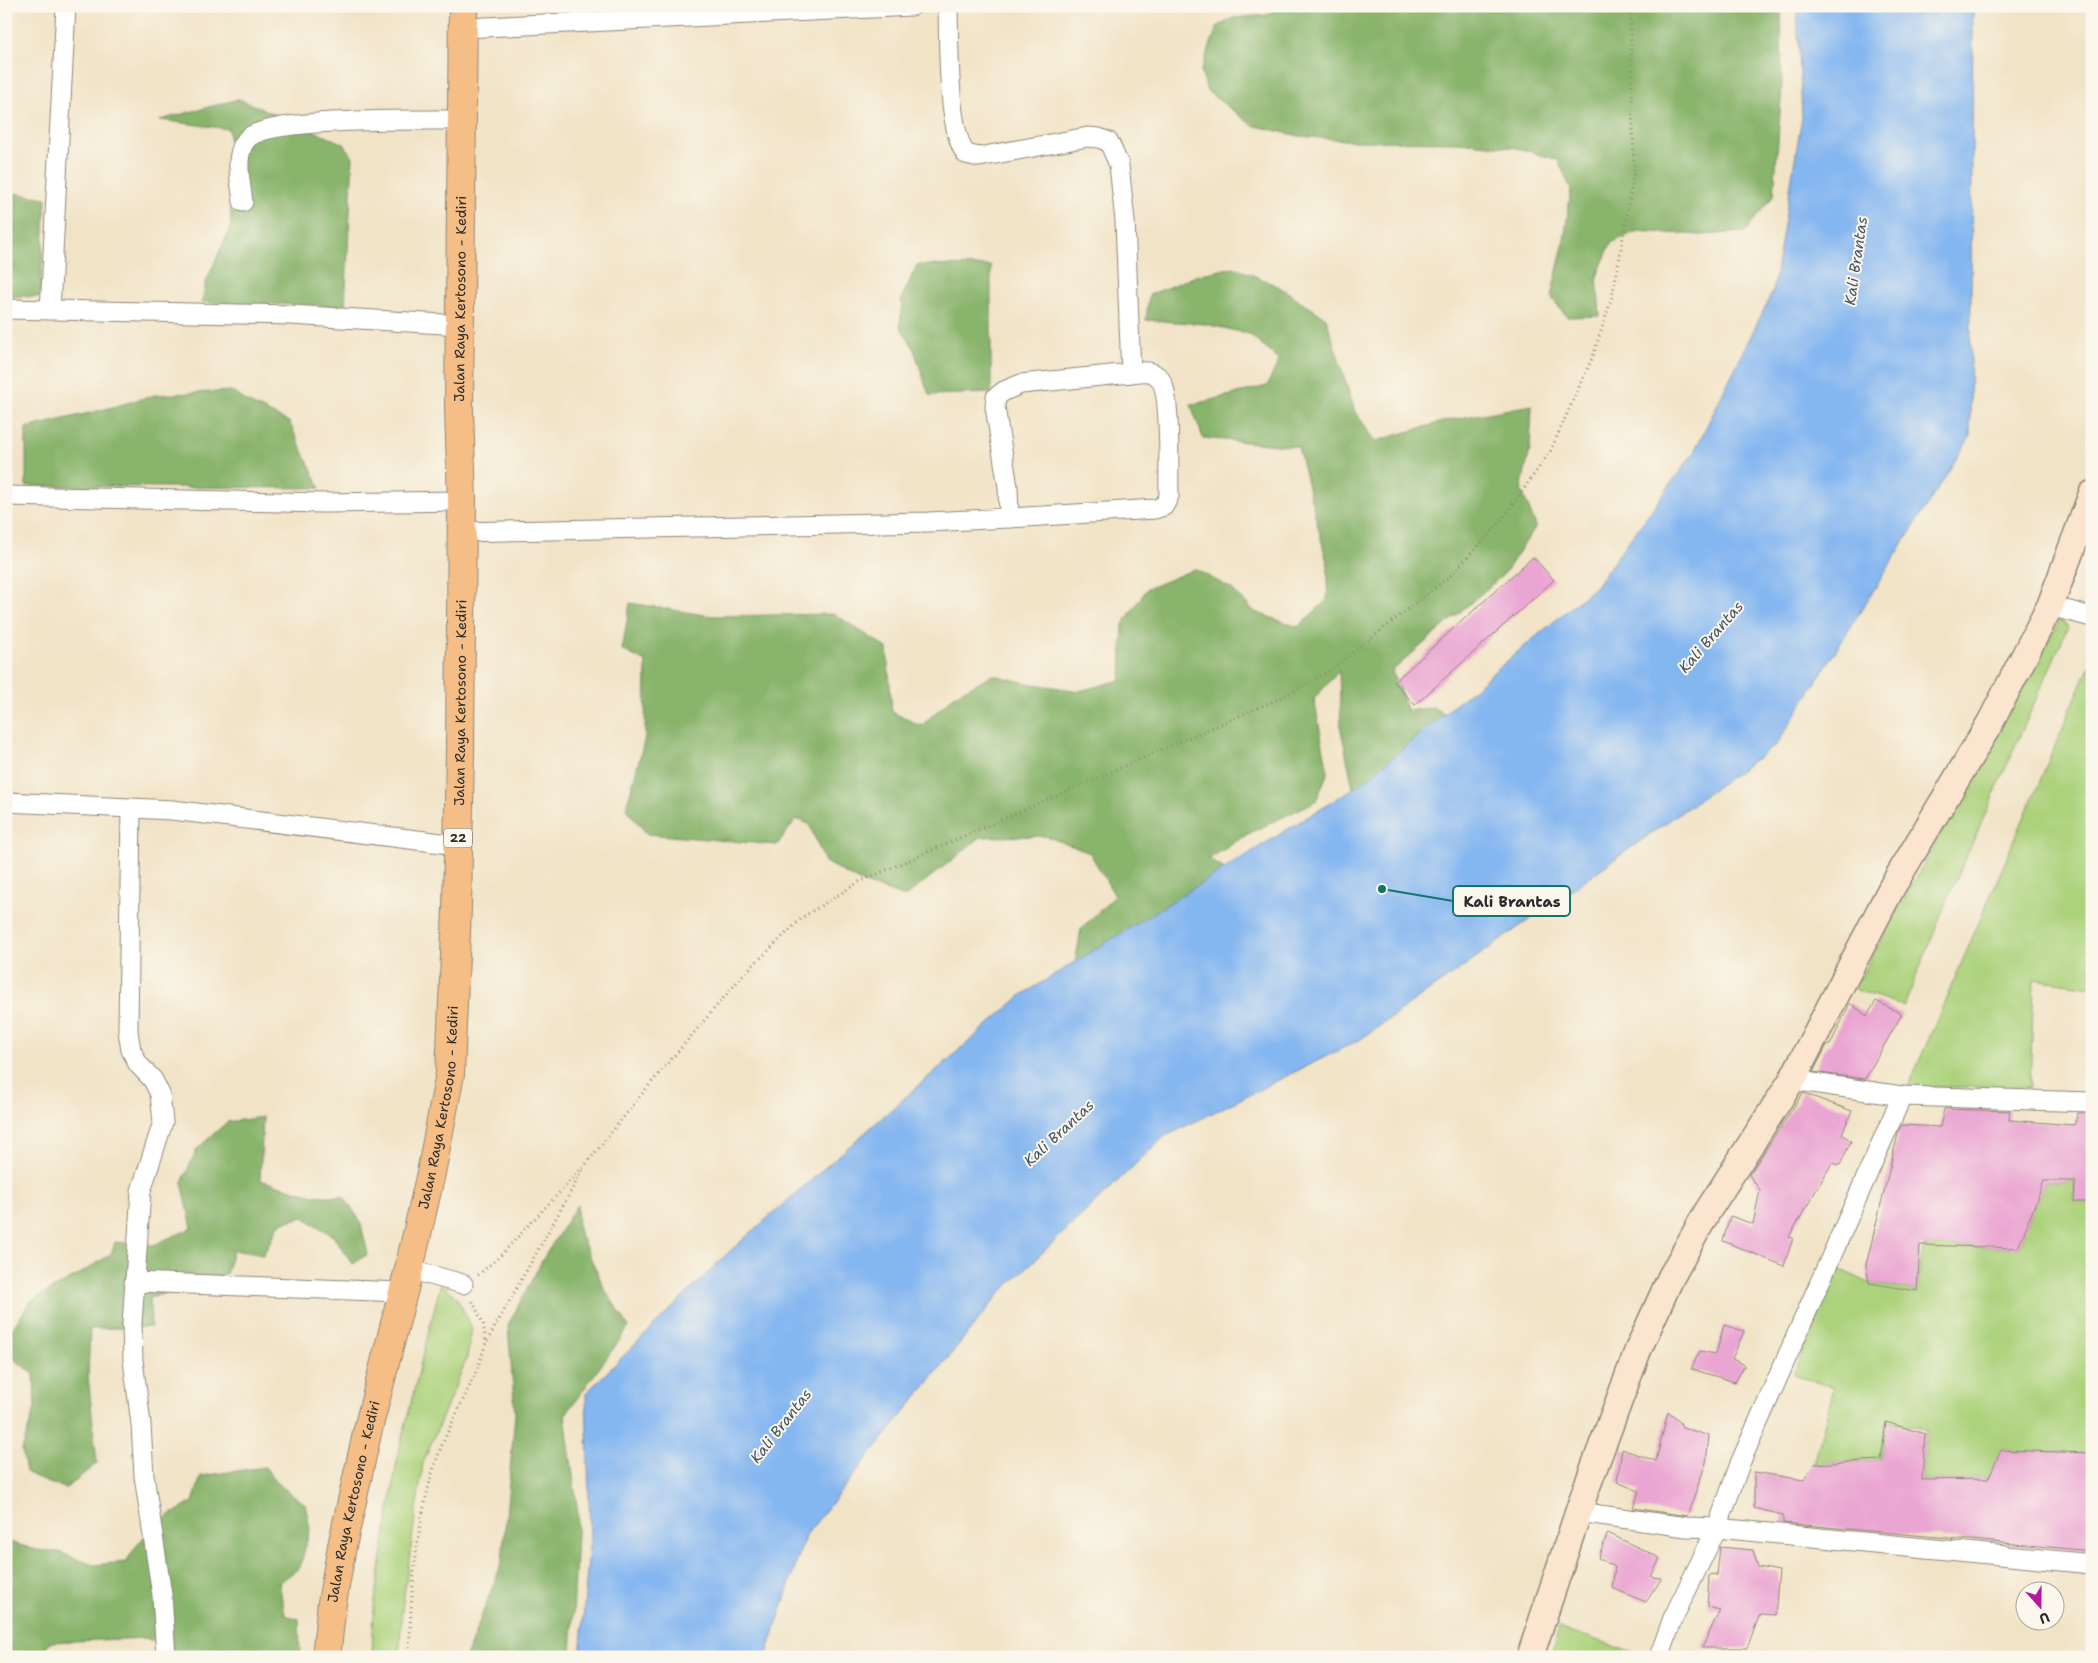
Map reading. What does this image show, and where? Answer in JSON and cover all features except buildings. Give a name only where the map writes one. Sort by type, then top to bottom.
[{"type":"highway","name":"Jalan Raya Kertosono - Kediri","points":[[326,1657],[332,1603],[342,1546],[368,1428],[431,1173],[450,1074],[458,845],[462,501],[459,409],[463,17]]},
{"type":"main road","points":[[1530,1657],[1578,1512],[1638,1350],[1671,1277],[1707,1212],[1792,1080],[1892,886],[1990,722],[2061,610],[2092,494]]},
{"type":"street","points":[[50,310],[66,6]]},
{"type":"street","points":[[463,17],[912,6]]},
{"type":"street","points":[[948,6],[953,118],[960,146],[966,154],[979,157],[1088,137],[1099,138],[1109,142],[1114,151],[1119,165],[1125,220],[1131,373]]},
{"type":"street","points":[[243,202],[240,149],[248,138],[259,132],[309,123],[462,120]]},
{"type":"street","points":[[6,309],[290,315],[460,325]]},
{"type":"street","points":[[461,532],[928,522],[1009,518],[1155,509],[1164,506],[1169,496],[1167,396],[1160,378],[1149,371],[1021,384],[1004,391],[996,397],[995,407],[1008,487],[1009,518]]},
{"type":"street","points":[[6,496],[324,503],[462,501]]},
{"type":"street","points":[[2061,610],[2091,617]]},
{"type":"street","points":[[6,802],[172,810],[458,845]]},
{"type":"street","points":[[132,809],[128,1032],[131,1050],[138,1064],[153,1080],[160,1094],[163,1122],[141,1191],[134,1282],[133,1360],[142,1424],[144,1476],[162,1595],[166,1657]]},
{"type":"street","points":[[1792,1080],[1902,1096],[2092,1102]]},
{"type":"street","points":[[1659,1657],[1673,1618],[1711,1528],[1902,1096]]},
{"type":"street","points":[[134,1282],[405,1280],[463,1284]]},
{"type":"street","points":[[1578,1512],[1686,1527],[2092,1564]]},
{"type":"path","points":[[486,1342],[483,1323],[463,1284],[499,1257],[587,1163],[646,1089],[743,975],[803,918],[859,882],[1287,695],[1331,670],[1451,575],[1498,525],[1550,452],[1593,356],[1612,297],[1634,171],[1630,6]]},
{"type":"path","points":[[409,1657],[421,1516],[438,1455],[486,1342],[587,1163]]},
{"type":"green space","points":[[1280,6],[1781,6],[1782,85],[1774,195],[1745,232],[1701,235],[1637,231],[1611,243],[1597,276],[1600,316],[1567,317],[1551,297],[1564,241],[1571,189],[1558,160],[1517,148],[1459,142],[1356,141],[1299,136],[1252,125],[1207,91],[1201,71],[1217,27],[1233,18],[1268,15]]},
{"type":"green space","points":[[239,99],[344,144],[353,157],[345,306],[202,302],[206,282],[231,226],[229,129],[160,120]]},
{"type":"green space","points":[[6,192],[46,198],[40,297],[6,296]]},
{"type":"green space","points":[[917,265],[991,266],[991,393],[929,395],[913,347],[900,326],[902,297]]},
{"type":"green space","points":[[1234,267],[1278,286],[1326,318],[1355,412],[1376,441],[1449,420],[1532,405],[1530,450],[1521,489],[1536,526],[1505,573],[1392,671],[1408,711],[1433,707],[1467,730],[1359,816],[1341,730],[1339,671],[1314,699],[1328,772],[1316,801],[1246,835],[1209,859],[1253,887],[1073,975],[1081,929],[1115,896],[1090,853],[1046,836],[981,837],[905,897],[859,881],[825,862],[809,824],[796,819],[777,845],[647,834],[626,809],[645,738],[646,662],[622,650],[630,603],[711,616],[834,614],[887,648],[892,712],[921,726],[955,695],[992,675],[1027,683],[1079,691],[1121,680],[1123,624],[1147,589],[1195,569],[1232,589],[1255,612],[1298,627],[1327,600],[1328,566],[1298,447],[1203,438],[1191,405],[1267,386],[1279,360],[1249,334],[1205,324],[1146,320],[1149,295],[1198,275]]},
{"type":"green space","points":[[231,391],[251,404],[289,422],[320,488],[26,486],[26,428],[155,395]]},
{"type":"green space","points":[[2060,620],[2068,627],[1945,905],[1904,1006],[1854,989]]},
{"type":"green space","points":[[2092,660],[2092,987],[2034,979],[2030,1087],[1908,1087]]},
{"type":"green space","points":[[263,1117],[260,1180],[313,1195],[344,1197],[360,1221],[368,1254],[353,1264],[333,1236],[303,1217],[280,1223],[263,1255],[233,1250],[226,1274],[150,1298],[151,1327],[90,1329],[88,1376],[97,1463],[66,1488],[46,1482],[26,1472],[22,1450],[35,1407],[34,1374],[8,1355],[12,1329],[31,1301],[111,1254],[115,1242],[153,1245],[192,1228],[182,1182],[197,1149],[227,1122]]},
{"type":"green space","points":[[2044,1181],[2075,1181],[2074,1202],[2092,1202],[2092,1453],[2002,1450],[1988,1479],[1922,1480],[1925,1429],[1886,1422],[1881,1460],[1814,1464],[1834,1387],[1793,1375],[1839,1269],[1869,1283],[1916,1291],[1924,1245],[2018,1248]]},
{"type":"green space","points":[[577,1205],[578,1230],[605,1290],[629,1327],[565,1415],[578,1514],[571,1657],[466,1657],[502,1562],[515,1414],[508,1325],[543,1259]]},
{"type":"green space","points":[[441,1282],[457,1298],[472,1328],[467,1358],[423,1463],[402,1609],[399,1657],[372,1657],[374,1607],[398,1455]]},
{"type":"green space","points":[[265,1467],[278,1484],[305,1504],[310,1529],[300,1567],[279,1583],[285,1615],[299,1619],[300,1657],[251,1657],[178,1653],[146,1638],[51,1642],[41,1654],[42,1657],[6,1657],[6,1611],[8,1601],[6,1541],[37,1550],[59,1552],[93,1565],[126,1562],[147,1533],[171,1514],[193,1502],[201,1476]]},
{"type":"green space","points":[[1559,1627],[1633,1653],[1632,1657],[1551,1657]]},
{"type":"water","name":"Kali Brantas","points":[[1797,6],[1973,6],[1970,437],[1777,744],[1361,1039],[1164,1137],[1000,1293],[805,1536],[766,1657],[580,1657],[590,1535],[586,1393],[730,1251],[1022,995],[1362,783],[1595,587],[1693,454],[1773,291],[1802,117]]},
{"type":"place","name":"Kali Brantas","points":[[1382,889]]}]
